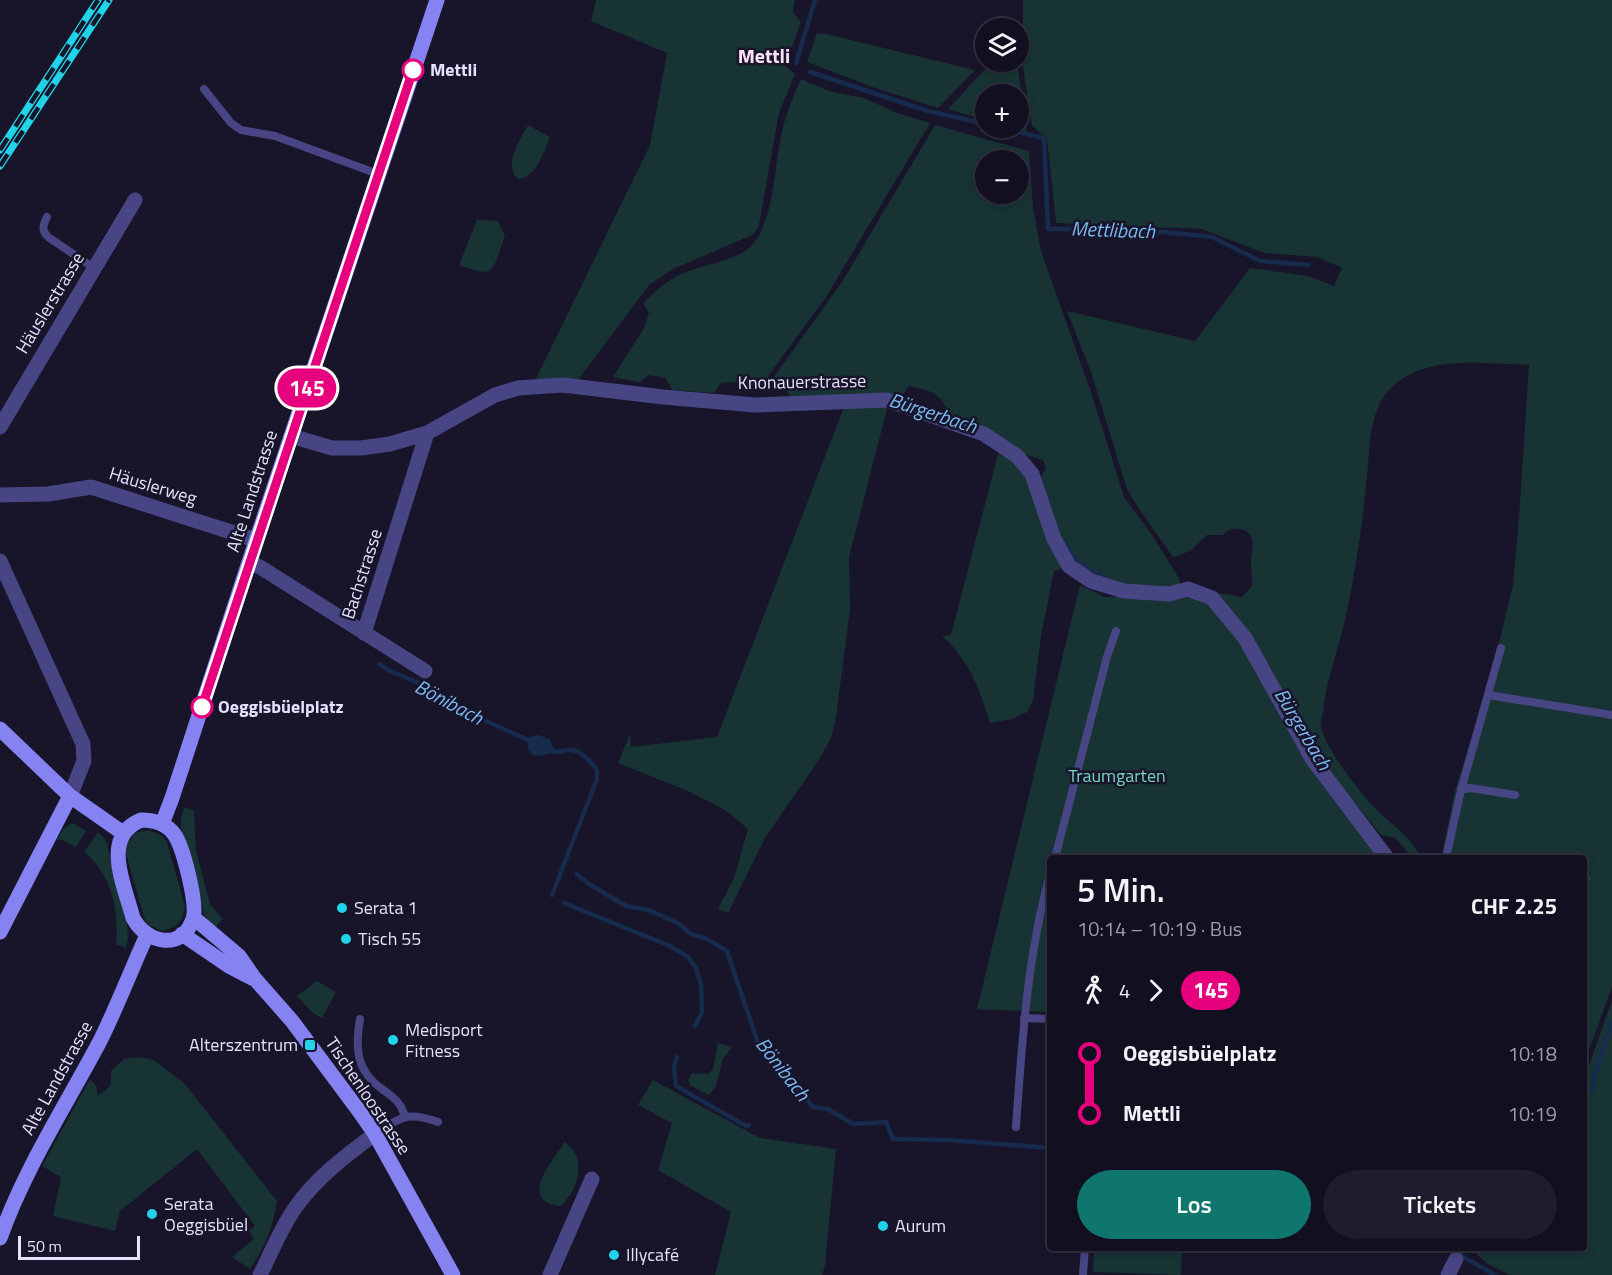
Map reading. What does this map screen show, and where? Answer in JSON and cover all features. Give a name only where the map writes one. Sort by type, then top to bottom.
[{"type":"main road","name":"Alte Landstrasse","points":[[162,824],[437,0]]},
{"type":"main road","points":[[0,729],[70,796],[123,833]]},
{"type":"main road","points":[[0,932],[70,796]]},
{"type":"main road","points":[[141,820],[162,824],[175,836],[181,848],[195,908],[194,918],[182,933],[175,939],[165,940],[155,939],[138,927],[133,918],[117,857],[118,843],[131,824],[141,820]]},
{"type":"main road","name":"Tischenloostrasse","points":[[194,918],[239,956],[255,980],[292,1021],[375,1134],[453,1275]]},
{"type":"main road","name":"Tischenloostrasse","points":[[182,933],[229,966],[255,980]]},
{"type":"main road","name":"Alte Landstrasse","points":[[0,1238],[13,1201],[110,1021],[147,935]]},
{"type":"street","name":"Häuslerstrasse","points":[[0,427],[135,200]]},
{"type":"street","name":"Knonauerstrasse","points":[[291,436],[332,448],[361,448],[390,444],[427,433],[495,395],[518,388],[563,385],[663,398],[755,405],[887,400],[984,434],[1017,456],[1032,474],[1054,539],[1069,566],[1091,581],[1124,591],[1168,594],[1188,590],[1212,598],[1245,638],[1313,760],[1385,855]]},
{"type":"street","name":"Bachstrasse","points":[[249,562],[364,633],[427,433]]},
{"type":"street","name":"Häuslerweg","points":[[0,495],[48,494],[91,487],[256,540]]},
{"type":"street","points":[[0,561],[83,744],[84,761],[70,796]]},
{"type":"street","points":[[364,633],[425,671]]},
{"type":"street","points":[[260,1275],[295,1208],[316,1183],[341,1159],[375,1134]]},
{"type":"street","points":[[550,1275],[592,1179]]},
{"type":"street","points":[[1448,1275],[1455,1259]]},
{"type":"lane","points":[[204,89],[231,123],[241,130],[275,136],[378,174]]},
{"type":"lane","points":[[47,217],[43,227],[44,233],[94,268]]},
{"type":"lane","points":[[1056,855],[1107,657],[1116,631]]},
{"type":"lane","points":[[1447,855],[1461,790],[1501,648]]},
{"type":"lane","points":[[1488,695],[1612,715]]},
{"type":"lane","points":[[1461,790],[1470,788],[1515,795]]},
{"type":"lane","points":[[1016,1127],[1032,947],[1047,901]]},
{"type":"lane","points":[[360,1018],[357,1042],[360,1064],[375,1085],[396,1099],[402,1106],[405,1117]]},
{"type":"lane","points":[[1024,1018],[1047,1019]]},
{"type":"lane","points":[[375,1134],[405,1117],[421,1116],[438,1122]]},
{"type":"lane","points":[[1083,1275],[1084,1251]]},
{"type":"green space","points":[[596,0],[795,0],[793,12],[801,22],[785,66],[795,74],[779,113],[759,225],[754,234],[673,269],[649,285],[578,380],[535,381],[650,145],[667,53],[591,21]]},
{"type":"green space","points":[[1023,0],[1612,0],[1612,987],[1587,1055],[1587,855],[1442,855],[1455,791],[1494,664],[1513,585],[1529,365],[1458,363],[1423,369],[1393,386],[1380,403],[1373,423],[1356,565],[1321,726],[1330,748],[1346,773],[1374,807],[1408,839],[1420,855],[1410,855],[1396,838],[1381,835],[1338,782],[1214,592],[1242,597],[1252,586],[1253,542],[1250,534],[1235,529],[1223,535],[1207,535],[1190,551],[1173,557],[1137,506],[1127,489],[1091,372],[1067,311],[1195,341],[1250,268],[1308,276],[1334,286],[1342,268],[1318,257],[1264,253],[1202,229],[1056,223],[1047,138],[1032,126],[1029,84],[1026,84],[1024,72],[1029,72],[1029,18],[1023,18]]},
{"type":"green space","points":[[817,33],[975,70],[938,108],[875,88],[807,62]]},
{"type":"green space","points":[[983,72],[1018,72],[1020,84],[975,84],[975,117],[948,109]]},
{"type":"green space","points":[[801,79],[832,92],[864,98],[897,113],[930,123],[826,297],[758,390],[734,382],[721,383],[714,393],[672,390],[666,378],[649,375],[639,382],[613,377],[644,328],[649,313],[643,303],[674,278],[742,253],[757,239],[769,210],[784,124]]},
{"type":"green space","points":[[528,125],[550,137],[535,169],[531,174],[519,179],[514,174],[512,160]]},
{"type":"green space","points":[[935,125],[975,136],[975,138],[1025,150],[975,150],[975,204],[1029,204],[1029,151],[1033,208],[1041,251],[1092,395],[1124,497],[1152,535],[1180,580],[1179,586],[1174,589],[1115,583],[1084,569],[1072,558],[1061,540],[1041,477],[1046,469],[1043,460],[1024,454],[979,423],[960,419],[948,413],[942,400],[933,393],[909,386],[901,397],[791,398],[786,389],[773,378],[842,282]]},
{"type":"green space","points":[[477,220],[498,221],[505,236],[495,264],[491,269],[480,272],[459,265]]},
{"type":"green space","points":[[888,405],[849,557],[850,609],[836,718],[831,738],[818,761],[765,838],[728,913],[718,909],[734,878],[748,829],[725,810],[688,791],[618,763],[630,734],[631,747],[717,737],[844,407]]},
{"type":"green space","points":[[998,454],[1007,457],[1015,464],[1033,490],[1067,567],[1054,571],[1041,636],[1033,700],[1027,712],[1012,719],[990,723],[978,687],[966,665],[942,636],[951,635]]},
{"type":"green space","name":"Traumgarten","points":[[1080,585],[1104,597],[1188,594],[1211,605],[1228,621],[1381,855],[1047,855],[1047,1012],[977,1009]]},
{"type":"green space","points":[[184,807],[194,811],[196,851],[210,904],[223,919],[214,929],[204,915],[181,829]]},
{"type":"green space","points":[[73,823],[86,831],[76,847],[60,839],[56,841],[64,828]]},
{"type":"green space","points":[[149,830],[162,836],[167,842],[185,906],[179,923],[162,931],[149,925],[145,920],[126,854],[126,846],[135,833]]},
{"type":"green space","points":[[98,832],[105,839],[108,847],[127,924],[126,948],[116,944],[115,906],[107,882],[94,861],[84,852]]},
{"type":"green space","points":[[317,981],[336,992],[322,1018],[313,1013],[297,996]]},
{"type":"green space","points":[[1612,1000],[1612,1275],[1510,1275],[1488,1264],[1473,1251],[1587,1251],[1587,1071]]},
{"type":"green space","points":[[718,1043],[732,1047],[723,1059],[716,1086],[709,1095],[691,1086],[688,1080],[692,1073],[708,1074],[713,1069]]},
{"type":"green space","points":[[139,1057],[154,1060],[184,1083],[277,1201],[268,1236],[250,1269],[232,1257],[254,1239],[249,1231],[255,1226],[197,1149],[120,1211],[115,1231],[53,1216],[61,1177],[42,1166],[90,1079],[97,1087],[97,1095],[104,1092],[111,1084],[111,1071],[124,1059]]},
{"type":"green space","points":[[653,1080],[760,1138],[836,1149],[825,1265],[822,1275],[715,1275],[731,1212],[658,1170],[672,1123],[638,1105]]},
{"type":"green space","points":[[565,1142],[578,1159],[578,1174],[570,1196],[560,1206],[547,1203],[541,1196],[540,1188],[547,1169]]},
{"type":"green space","points":[[1094,1251],[1182,1251],[1181,1275],[1093,1272]]},
{"type":"water","name":"Bönibach","points":[[538,735],[550,739],[555,753],[532,755],[524,739]]},
{"type":"waterway","name":"Mettlibach","points":[[796,63],[815,0]]},
{"type":"waterway","name":"Mettlibach","points":[[810,72],[928,111],[975,122]]},
{"type":"waterway","name":"Mettlibach","points":[[1029,135],[1044,138],[1048,229],[1105,229],[1126,234],[1165,232],[1212,237],[1260,261],[1309,265]]},
{"type":"waterway","name":"Bürgerbach","points":[[1064,543],[1082,563],[1105,577]]},
{"type":"waterway","name":"Bönibach","points":[[379,664],[419,683],[448,704],[528,740]]},
{"type":"waterway","name":"Bönibach","points":[[549,750],[578,752],[597,770],[597,779],[552,895]]},
{"type":"waterway","name":"Bönibach","points":[[577,874],[589,884],[626,906],[649,910],[727,951],[758,1043],[775,1067],[789,1079],[813,1107],[828,1109],[853,1124],[886,1122],[893,1139],[948,1140],[1047,1148]]},
{"type":"waterway","name":"Bönibach","points":[[564,903],[670,946],[688,957],[696,968],[701,985],[702,1012],[695,1026]]},
{"type":"waterway","name":"Bönibach","points":[[1593,1091],[1595,1073],[1612,1022]]},
{"type":"waterway","name":"Bönibach","points":[[677,1057],[674,1066],[676,1086],[746,1126],[749,1125]]},
{"type":"waterway","points":[[1458,1251],[1465,1258],[1495,1275]]},
{"type":"railway","points":[[0,150],[98,0]]},
{"type":"railway","points":[[0,166],[109,0]]},
{"type":"bus line","name":"145","points":[[202,707],[413,70]]},
{"type":"place","name":"Mettli","points":[[413,70]]},
{"type":"place","name":"Oeggisbüelplatz","points":[[202,707]]},
{"type":"place","name":"Serata 1","points":[[342,908]]},
{"type":"place","name":"Tisch 55","points":[[346,939]]},
{"type":"place","name":"Medisport Fitness","points":[[393,1040]]},
{"type":"place","name":"Alterszentrum","points":[[310,1045]]},
{"type":"place","name":"Serata Oeggisbüel","points":[[152,1214]]},
{"type":"place","name":"Aurum","points":[[883,1226]]},
{"type":"place","name":"Illycafé","points":[[614,1255]]},
{"type":"district","name":"Mettli","points":[[764,56]]}]
